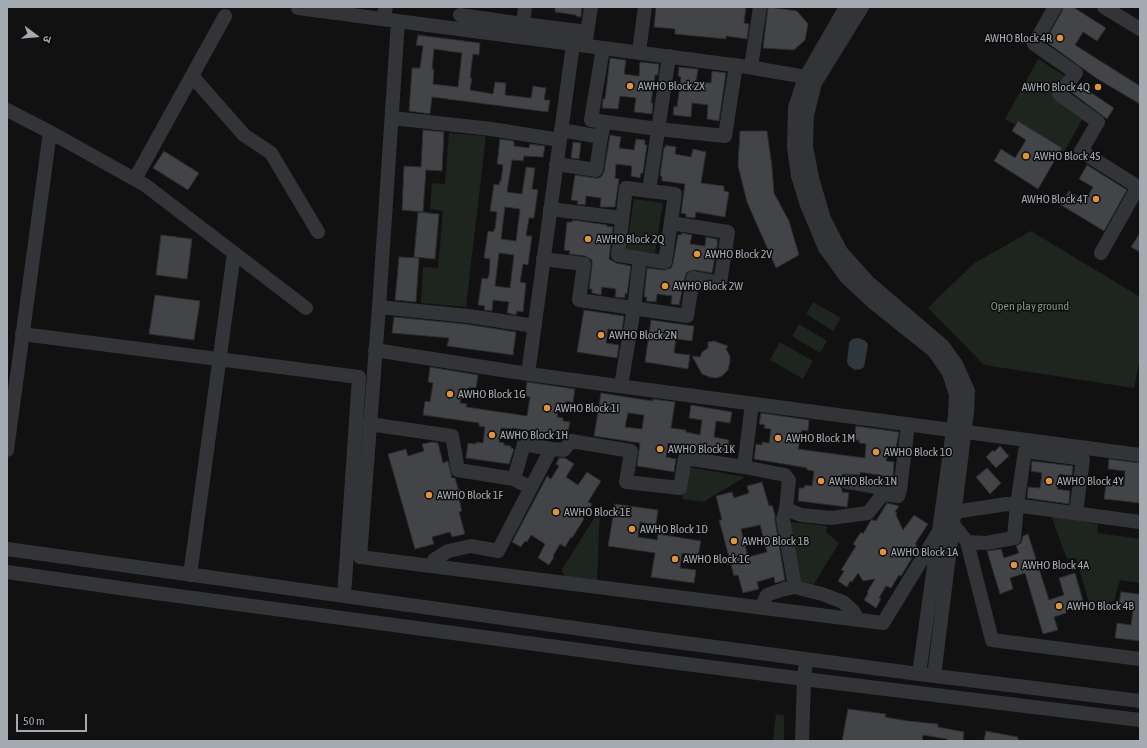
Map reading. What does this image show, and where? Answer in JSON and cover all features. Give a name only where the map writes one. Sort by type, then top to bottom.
[{"type":"street","points":[[299,7],[298,8],[385,13],[398,21],[459,17],[582,41],[603,48],[751,67],[811,80]]},
{"type":"street","points":[[522,30],[525,7]]},
{"type":"street","points":[[528,374],[560,135],[591,7]]},
{"type":"street","points":[[640,52],[645,7]]},
{"type":"street","points":[[751,67],[760,7]]},
{"type":"street","points":[[846,7],[811,80],[806,115],[806,146],[812,178],[824,219],[841,252],[868,282],[943,346],[956,364],[968,392],[968,412],[959,431],[938,533],[919,674]]},
{"type":"street","points":[[811,80],[862,7]]},
{"type":"street","points":[[1054,7],[1034,44],[1076,73],[1059,94],[1098,122],[1081,151],[1138,187],[1101,253]]},
{"type":"street","points":[[1104,7],[1140,29]]},
{"type":"street","points":[[135,180],[225,16]]},
{"type":"street","points":[[398,21],[379,307],[360,557],[883,623],[938,533]]},
{"type":"street","points":[[603,48],[591,120],[658,129],[725,136],[736,65]]},
{"type":"street","points":[[649,191],[669,56]]},
{"type":"street","points":[[192,76],[244,135],[271,153],[318,232]]},
{"type":"street","points":[[7,110],[50,132],[145,185],[306,308]]},
{"type":"street","points":[[392,118],[491,129],[601,137]]},
{"type":"street","points":[[556,164],[596,170],[604,121]]},
{"type":"street","points":[[7,450],[50,132]]},
{"type":"street","points":[[626,188],[675,194],[665,262],[618,255],[622,218],[626,188]]},
{"type":"street","points":[[550,209],[622,218]]},
{"type":"street","points":[[543,259],[584,264],[580,300],[687,316],[693,278],[720,283],[728,232],[671,223]]},
{"type":"street","points":[[190,575],[234,253]]},
{"type":"street","points":[[621,386],[634,308],[640,258]]},
{"type":"street","points":[[379,307],[468,316],[535,326]]},
{"type":"street","points":[[22,334],[359,377],[344,596]]},
{"type":"street","points":[[375,350],[528,374],[959,431],[1083,453]]},
{"type":"street","points":[[744,467],[752,404]]},
{"type":"street","points":[[369,424],[452,436],[458,470],[514,479],[531,488]]},
{"type":"street","points":[[786,509],[801,515],[831,518],[868,513],[883,494],[898,496],[908,424]]},
{"type":"street","points":[[934,676],[954,518],[959,431]]},
{"type":"street","points":[[514,479],[524,444],[564,450],[571,441],[631,451],[626,482],[680,488],[685,458],[785,475],[789,480],[784,519],[795,587]]},
{"type":"street","points":[[431,566],[434,560],[448,551],[471,546],[498,551],[551,449]]},
{"type":"street","points":[[967,542],[986,543],[1014,538],[1025,451],[1140,455]]},
{"type":"street","points":[[1076,513],[1083,453]]},
{"type":"street","points":[[847,482],[900,490]]},
{"type":"street","points":[[954,518],[1007,504],[1140,522]]},
{"type":"street","points":[[954,518],[967,542],[992,640],[1140,659]]},
{"type":"street","points":[[7,549],[806,659],[1140,701]]},
{"type":"street","points":[[7,572],[804,679],[1140,720]]},
{"type":"street","points":[[761,608],[766,595],[795,587],[822,594],[843,602],[853,611],[858,620]]},
{"type":"street","points":[[802,741],[806,659]]},
{"type":"green space","points":[[1038,59],[1068,78],[1056,99],[1084,116],[1064,152],[1005,119]]},
{"type":"green space","points":[[449,133],[486,136],[466,307],[421,303],[423,267],[438,268],[443,211],[430,209],[432,183],[445,184]]},
{"type":"green space","points":[[634,199],[663,203],[655,253],[626,250]]},
{"type":"green space","name":"Open play ground","points":[[1031,231],[1140,297],[1140,358],[1134,388],[984,365],[928,308],[973,264]]},
{"type":"green space","points":[[813,302],[841,318],[833,331],[806,314]]},
{"type":"green space","points":[[799,324],[827,341],[820,353],[792,336]]},
{"type":"green space","points":[[780,342],[813,361],[803,379],[770,360]]},
{"type":"green space","points":[[688,467],[745,477],[703,502],[682,499]]},
{"type":"green space","points":[[600,509],[597,582],[568,578],[564,575],[562,569]]},
{"type":"green space","points":[[1051,516],[1098,524],[1097,533],[1140,539],[1140,583],[1120,580],[1114,601],[1090,606],[1076,558],[1067,559]]},
{"type":"green space","points":[[790,522],[827,526],[826,532],[839,543],[814,584],[799,581]]},
{"type":"green space","points":[[776,714],[784,715],[784,741],[773,741]]},
{"type":"shaded area","points":[[858,338],[864,340],[868,344],[864,367],[855,370],[849,366],[847,362],[849,343],[852,339]]},
{"type":"building","points":[[555,7],[582,7],[581,17],[555,12]]},
{"type":"building","points":[[656,7],[746,7],[744,23],[749,24],[747,39],[726,36],[726,39],[675,34],[675,29],[654,27]]},
{"type":"building","points":[[768,7],[797,11],[808,24],[805,40],[794,50],[763,48]]},
{"type":"building","points":[[1063,7],[1073,7],[1106,28],[1097,41],[1083,32],[1075,45],[1140,86],[1140,104],[1096,78],[1045,41]]},
{"type":"building","points":[[418,35],[480,43],[479,55],[473,54],[470,90],[493,94],[495,82],[506,83],[505,95],[531,98],[533,86],[546,88],[544,100],[550,100],[548,112],[432,97],[430,114],[409,111],[412,68],[420,68],[423,46],[416,45]],"holes":[[[434,49],[462,53],[458,87],[433,84],[434,69],[432,69]]]},
{"type":"building","name":"AWHO Block 2X","points":[[610,58],[626,60],[624,74],[639,76],[640,62],[659,64],[658,75],[655,75],[651,103],[653,103],[652,114],[634,112],[636,98],[620,96],[618,109],[602,108],[603,99],[605,99]]},
{"type":"building","points":[[679,67],[698,69],[696,82],[711,83],[712,71],[726,73],[719,121],[707,119],[708,105],[692,103],[691,117],[673,115],[674,106],[677,107],[681,77],[678,76]]},
{"type":"building","points":[[1078,84],[1114,108],[1107,119],[1071,92]]},
{"type":"building","name":"AWHO Block 4S","points":[[1018,121],[1062,148],[1038,189],[994,161],[1001,149],[1015,158],[1026,140],[1012,131]]},
{"type":"building","points":[[423,130],[444,132],[442,171],[426,170],[423,212],[402,210],[404,166],[421,167]]},
{"type":"building","points":[[740,131],[767,131],[774,193],[789,221],[799,255],[776,268],[747,202],[738,166]]},
{"type":"building","points":[[610,135],[621,137],[619,148],[634,150],[636,139],[645,140],[645,145],[647,145],[643,173],[641,173],[640,178],[631,176],[632,166],[616,164],[615,178],[619,179],[615,207],[600,207],[601,198],[586,196],[585,205],[577,204],[578,201],[571,200],[575,175],[595,178],[602,176]]},
{"type":"building","points":[[500,139],[514,141],[514,146],[529,148],[530,144],[545,146],[543,157],[524,156],[523,161],[512,160],[507,192],[522,194],[526,167],[535,168],[532,189],[538,190],[534,218],[529,218],[526,236],[532,236],[528,265],[523,264],[520,282],[526,283],[523,312],[517,311],[516,315],[507,313],[509,302],[493,300],[492,311],[484,310],[485,306],[478,305],[482,278],[487,279],[489,275],[490,259],[484,258],[488,231],[493,232],[495,228],[497,212],[490,211],[494,184],[499,185],[501,181],[503,165],[497,164]],"holes":[[[505,207],[520,209],[516,241],[501,239]],[[499,253],[514,255],[510,288],[495,286]]]},
{"type":"building","points":[[573,142],[581,143],[579,159],[571,158]]},
{"type":"building","points":[[666,145],[676,147],[675,154],[691,157],[693,149],[706,152],[701,183],[724,186],[724,191],[729,192],[725,217],[696,212],[695,218],[686,217],[686,214],[681,213],[685,184],[662,181],[662,176],[660,176],[664,147],[666,147]]},
{"type":"building","points":[[164,151],[199,173],[188,190],[153,168]]},
{"type":"building","name":"AWHO Block 4T","points":[[1087,165],[1127,190],[1104,231],[1061,205],[1069,191],[1085,201],[1093,187],[1079,179]]},
{"type":"building","points":[[418,212],[439,214],[435,259],[414,257]]},
{"type":"building","points":[[573,220],[613,227],[609,259],[616,263],[631,266],[627,294],[625,293],[625,298],[615,297],[616,289],[602,287],[601,295],[592,293],[592,289],[589,289],[592,260],[585,256],[569,254],[570,251],[564,250],[567,222],[572,222]]},
{"type":"building","points":[[682,233],[692,235],[690,244],[705,246],[706,237],[717,239],[718,241],[712,273],[694,270],[687,272],[679,305],[671,304],[672,296],[657,294],[656,302],[646,301],[647,297],[644,297],[647,268],[664,270],[671,268],[678,235],[681,235]]},
{"type":"building","points":[[1140,233],[1140,252],[1131,247]]},
{"type":"building","points":[[161,235],[192,239],[187,279],[156,275]]},
{"type":"building","points":[[399,257],[419,258],[416,302],[395,300]]},
{"type":"building","points":[[155,295],[200,301],[194,340],[149,334]]},
{"type":"building","name":"AWHO Block 2N","points":[[584,310],[624,316],[622,331],[608,329],[606,343],[619,345],[617,358],[577,352]]},
{"type":"building","points":[[394,317],[465,324],[516,332],[513,355],[447,346],[449,338],[392,333]]},
{"type":"building","points":[[651,320],[694,326],[692,341],[676,339],[674,353],[690,355],[688,369],[645,362]]},
{"type":"building","points":[[714,341],[728,346],[726,349],[730,356],[728,370],[722,376],[716,378],[702,374],[692,356],[700,357],[702,352],[708,348],[708,342]]},
{"type":"building","points":[[430,367],[478,375],[476,388],[469,387],[469,390],[462,388],[460,403],[467,404],[466,407],[527,416],[530,397],[525,396],[527,382],[575,389],[573,403],[566,401],[566,404],[559,403],[557,417],[563,418],[563,421],[570,422],[568,433],[564,436],[512,428],[501,428],[499,442],[504,443],[504,445],[511,446],[511,448],[514,449],[509,464],[466,458],[468,443],[483,443],[485,427],[479,426],[479,423],[423,415],[425,401],[430,402],[433,383],[428,382]]},
{"type":"building","points":[[601,393],[653,401],[653,399],[675,402],[671,428],[686,430],[686,432],[700,435],[702,420],[689,418],[691,405],[732,412],[730,423],[716,421],[714,437],[729,440],[727,453],[668,443],[666,457],[676,459],[674,472],[637,466],[640,443],[594,436]],"holes":[[[628,413],[644,415],[642,429],[625,427]]]},
{"type":"building","points":[[761,413],[809,420],[808,431],[802,430],[798,449],[865,458],[866,444],[859,443],[859,440],[854,440],[856,426],[899,432],[896,448],[889,447],[886,461],[894,462],[893,480],[889,479],[889,477],[860,472],[860,475],[843,474],[839,480],[839,485],[842,492],[849,493],[847,507],[798,501],[799,488],[804,488],[805,485],[812,486],[814,471],[807,470],[807,468],[802,467],[754,459],[756,444],[762,445],[762,442],[769,443],[771,429],[764,428],[765,425],[759,424]]},
{"type":"building","name":"AWHO Block 1F","points":[[432,442],[438,443],[443,463],[448,461],[452,478],[455,478],[460,495],[458,495],[462,511],[459,512],[465,534],[452,537],[450,532],[432,537],[434,544],[415,549],[388,454],[406,449],[408,456],[424,451],[422,444]]},
{"type":"building","points":[[1000,446],[1009,456],[996,468],[986,457]]},
{"type":"building","name":"AWHO Block 1E","points":[[559,458],[565,458],[574,464],[566,477],[578,485],[587,472],[601,481],[588,502],[592,504],[583,518],[584,519],[565,547],[560,544],[549,565],[538,558],[545,544],[531,535],[527,542],[525,541],[521,547],[512,542],[547,476],[551,479],[559,466],[556,464]]},
{"type":"building","points":[[1109,459],[1140,463],[1140,503],[1104,499],[1106,484],[1124,486],[1125,471],[1108,469]]},
{"type":"building","points":[[1032,461],[1073,466],[1072,476],[1059,474],[1057,489],[1070,491],[1069,504],[1027,498],[1028,487],[1040,488],[1042,473],[1031,471]]},
{"type":"building","points":[[987,468],[1001,483],[990,494],[976,477]]},
{"type":"building","name":"AWHO Block 1B","points":[[762,482],[769,506],[772,505],[775,515],[785,580],[775,583],[774,577],[757,582],[759,589],[743,593],[738,575],[734,576],[719,520],[722,520],[716,496],[732,492],[734,498],[749,493],[747,486]],"holes":[[[760,525],[767,552],[748,557],[741,529]]]},
{"type":"building","name":"AWHO Block 1A","points":[[887,503],[899,506],[895,512],[897,513],[896,515],[903,530],[914,515],[928,524],[915,544],[917,545],[910,557],[912,558],[901,576],[899,575],[891,588],[886,586],[879,598],[881,599],[876,608],[864,600],[875,579],[863,581],[858,573],[852,582],[850,581],[847,587],[838,581],[844,571],[841,570],[856,546],[853,544],[861,532],[863,534],[871,520],[876,521]]},
{"type":"building","points":[[615,504],[658,510],[656,525],[640,522],[638,537],[657,540],[658,534],[701,541],[698,556],[682,553],[680,568],[696,570],[694,583],[651,577],[655,553],[608,546]]},
{"type":"building","points":[[1028,534],[1049,600],[1064,595],[1059,578],[1075,573],[1084,604],[1067,602],[1066,613],[1054,617],[1058,630],[1043,634],[1025,573],[1010,578],[1013,589],[1000,594],[987,551],[1001,549],[1004,558],[1019,553],[1016,546],[1021,543],[1023,536]]},
{"type":"building","points":[[1121,592],[1140,594],[1140,641],[1115,638],[1117,623],[1131,625],[1133,610],[1118,609]]},
{"type":"building","points":[[848,709],[886,714],[885,717],[908,721],[938,724],[938,727],[964,732],[963,741],[947,741],[947,739],[923,735],[922,741],[842,741]]},
{"type":"building","points":[[986,731],[1018,737],[1018,741],[984,740]]},
{"type":"place","name":"AWHO Block 4R","points":[[1060,38]]},
{"type":"place","name":"AWHO Block 2X","points":[[630,86]]},
{"type":"place","name":"AWHO Block 4Q","points":[[1098,87]]},
{"type":"place","name":"AWHO Block 4S","points":[[1026,156]]},
{"type":"place","name":"AWHO Block 4T","points":[[1096,199]]},
{"type":"place","name":"AWHO Block 2Q","points":[[588,239]]},
{"type":"place","name":"AWHO Block 2V","points":[[697,254]]},
{"type":"place","name":"AWHO Block 2W","points":[[665,286]]},
{"type":"place","name":"AWHO Block 2N","points":[[601,335]]},
{"type":"place","name":"AWHO Block 1G","points":[[450,394]]},
{"type":"place","name":"AWHO Block 1I","points":[[547,408]]},
{"type":"place","name":"AWHO Block 1H","points":[[492,435]]},
{"type":"place","name":"AWHO Block 1M","points":[[778,438]]},
{"type":"place","name":"AWHO Block 1K","points":[[660,449]]},
{"type":"place","name":"AWHO Block 1O","points":[[876,452]]},
{"type":"place","name":"AWHO Block 1N","points":[[821,481]]},
{"type":"place","name":"AWHO Block 4Y","points":[[1049,481]]},
{"type":"place","name":"AWHO Block 1F","points":[[429,495]]},
{"type":"place","name":"AWHO Block 1E","points":[[556,512]]},
{"type":"place","name":"AWHO Block 1D","points":[[632,529]]},
{"type":"place","name":"AWHO Block 1B","points":[[734,541]]},
{"type":"place","name":"AWHO Block 1A","points":[[883,552]]},
{"type":"place","name":"AWHO Block 1C","points":[[675,559]]},
{"type":"place","name":"AWHO Block 4A","points":[[1014,565]]},
{"type":"place","name":"AWHO Block 4B","points":[[1059,606]]}]
